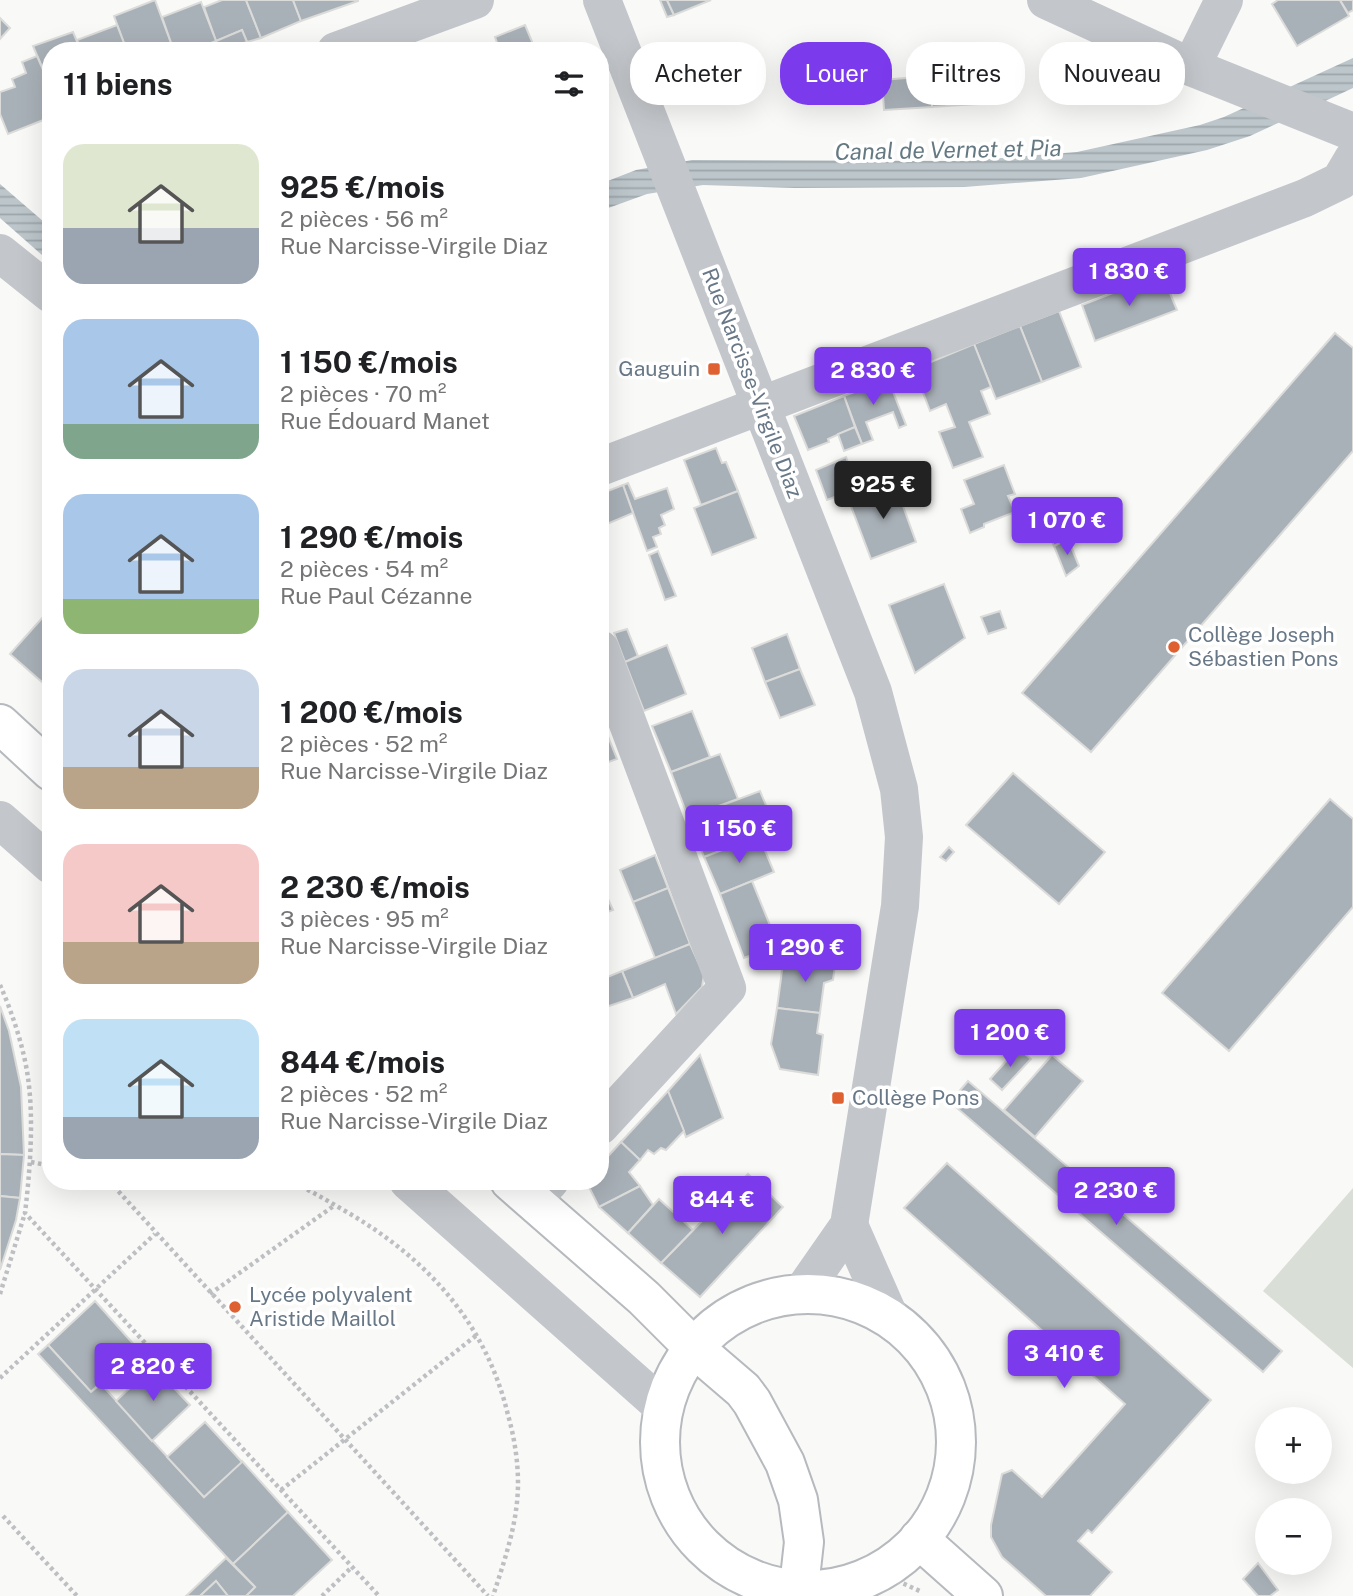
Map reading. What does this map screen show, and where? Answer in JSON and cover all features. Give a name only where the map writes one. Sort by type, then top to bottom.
[{"type":"main road","points":[[5,737],[42,764]]},
{"type":"main road","points":[[533,1190],[694,1348],[743,1390],[752,1402],[785,1463],[798,1500],[804,1542],[798,1593]]},
{"type":"main road","points":[[801,1294],[832,1295],[853,1300],[890,1318],[911,1335],[928,1354],[943,1380],[953,1407],[956,1442],[952,1476],[943,1503],[919,1539],[878,1572],[853,1583],[798,1593],[741,1574],[711,1554],[693,1536],[668,1492],[659,1440],[669,1390],[694,1348],[716,1326],[754,1304],[801,1294]]},
{"type":"main road","points":[[919,1539],[983,1596]]},
{"type":"street","points":[[351,42],[403,12],[475,0]]},
{"type":"street","name":"Rue Narcisse-Virgile Diaz","points":[[602,0],[873,692],[899,789],[904,837],[900,906],[849,1225],[801,1294]]},
{"type":"street","points":[[1046,0],[1191,67],[1353,132]]},
{"type":"street","points":[[1191,67],[1224,0]]},
{"type":"street","points":[[609,464],[1305,198],[1340,181],[1353,159]]},
{"type":"street","points":[[0,253],[42,287]]},
{"type":"street","points":[[609,673],[727,988],[609,1116]]},
{"type":"street","points":[[0,820],[42,857]]},
{"type":"street","points":[[418,1190],[664,1408]]},
{"type":"street","points":[[849,1225],[890,1318]]},
{"type":"path","points":[[0,985],[9,1006],[28,1078],[31,1162],[25,1213],[0,1294]]},
{"type":"path","points":[[31,1162],[42,1164]]},
{"type":"path","points":[[117,1190],[490,1596],[513,1532],[518,1482],[514,1437],[501,1383],[478,1334],[452,1298],[418,1262],[368,1224],[306,1190]]},
{"type":"path","points":[[210,1294],[335,1205]]},
{"type":"path","points":[[25,1213],[379,1596]]},
{"type":"path","points":[[0,1378],[155,1234]]},
{"type":"path","points":[[281,1490],[478,1334]]},
{"type":"path","points":[[4,1516],[77,1596]]},
{"type":"path","points":[[322,1596],[352,1567]]},
{"type":"path","points":[[878,1572],[931,1596]]},
{"type":"shaded area","name":"Canal de Vernet et Pia","points":[[1353,58],[1353,88],[1250,136],[1207,150],[1081,178],[964,187],[795,188],[703,185],[647,194],[609,208],[609,180],[636,170],[692,160],[963,161],[1077,152],[1200,125],[1224,117]]},
{"type":"shaded area","points":[[0,184],[42,220],[42,255],[0,218]]},
{"type":"shaded area","points":[[1353,1188],[1353,1368],[1263,1291]]},
{"type":"building","points":[[155,0],[171,42],[124,42],[114,16]]},
{"type":"building","points":[[222,0],[246,0],[261,38],[247,42],[242,30],[216,41],[204,7]]},
{"type":"building","points":[[246,0],[293,0],[301,21],[261,38]]},
{"type":"building","points":[[293,0],[358,0],[358,1],[301,21]]},
{"type":"building","points":[[660,0],[667,0],[674,15],[667,17]]},
{"type":"building","points":[[667,0],[711,0],[674,15]]},
{"type":"building","points":[[1278,0],[1340,0],[1349,16],[1297,46],[1272,4]]},
{"type":"building","points":[[1340,0],[1353,0],[1353,10],[1348,13]]},
{"type":"building","points":[[201,2],[216,41],[171,42],[162,17]]},
{"type":"building","points":[[0,18],[10,28],[0,39]]},
{"type":"building","points":[[117,25],[124,42],[78,42],[77,40]]},
{"type":"building","points":[[525,25],[532,42],[497,42],[495,37]]},
{"type":"building","points":[[242,30],[247,42],[216,42]]},
{"type":"building","points":[[73,32],[77,42],[44,42]]},
{"type":"building","points":[[42,43],[42,67],[33,46]]},
{"type":"building","points":[[37,56],[42,67],[42,121],[8,134],[0,114],[0,92],[15,87],[12,79],[26,73],[22,62]]},
{"type":"building","points":[[906,78],[906,105],[932,107],[884,110],[884,105],[892,105],[892,79]]},
{"type":"building","points":[[1162,274],[1177,310],[1095,341],[1082,305]]},
{"type":"building","points":[[1059,311],[1081,367],[1042,382],[1020,326]]},
{"type":"building","points":[[1020,326],[1042,382],[996,399],[974,344]]},
{"type":"building","points":[[1335,333],[1353,348],[1353,451],[1091,752],[1022,693]]},
{"type":"building","points":[[974,344],[991,387],[981,391],[990,414],[969,422],[983,457],[953,468],[939,432],[955,427],[946,404],[930,411],[914,369]]},
{"type":"building","points":[[888,379],[906,425],[899,428],[893,412],[866,422],[873,440],[862,444],[844,396]]},
{"type":"building","points":[[844,396],[855,427],[808,450],[794,416]]},
{"type":"building","points":[[855,427],[862,444],[844,451],[838,434]]},
{"type":"building","points":[[716,448],[722,463],[726,462],[738,491],[701,505],[684,460]]},
{"type":"building","points":[[846,457],[858,488],[827,500],[816,470]]},
{"type":"building","points":[[1004,465],[1015,494],[1008,496],[1015,512],[984,524],[984,527],[970,533],[961,509],[974,504],[964,480]]},
{"type":"building","points":[[628,483],[635,499],[667,488],[674,509],[661,515],[665,525],[659,528],[661,534],[653,537],[657,547],[647,551],[623,485]]},
{"type":"building","points":[[895,484],[916,542],[871,559],[849,501]]},
{"type":"building","points":[[623,485],[633,513],[609,523],[609,490]]},
{"type":"building","points":[[738,491],[756,538],[712,555],[694,508]]},
{"type":"building","points":[[1056,529],[1061,543],[1054,546],[1048,533]]},
{"type":"building","points":[[1068,539],[1079,566],[1066,576],[1054,546]]},
{"type":"building","points":[[658,551],[676,596],[665,600],[649,555]]},
{"type":"building","points":[[944,584],[965,638],[915,673],[889,605]]},
{"type":"building","points":[[1000,611],[1006,628],[988,634],[981,617]]},
{"type":"building","points":[[42,618],[42,682],[10,654]]},
{"type":"building","points":[[627,629],[638,656],[625,662],[614,633]]},
{"type":"building","points":[[787,634],[800,669],[765,682],[752,648]]},
{"type":"building","points":[[667,645],[686,694],[644,711],[625,662]]},
{"type":"building","points":[[800,669],[815,705],[780,718],[765,682]]},
{"type":"building","points":[[692,711],[710,757],[671,772],[652,726]]},
{"type":"building","points":[[609,739],[617,759],[609,762]]},
{"type":"building","points":[[720,754],[738,799],[688,817],[671,772]]},
{"type":"building","points":[[1013,773],[1105,852],[1059,904],[966,825]]},
{"type":"building","points":[[760,791],[768,810],[752,817],[759,836],[704,857],[691,824],[723,811],[720,806]]},
{"type":"building","points":[[1330,799],[1353,819],[1353,907],[1229,1051],[1162,993]]},
{"type":"building","points":[[759,836],[774,872],[720,894],[704,857]]},
{"type":"building","points":[[949,847],[954,852],[946,861],[940,857]]},
{"type":"building","points":[[655,855],[668,888],[633,902],[620,870]]},
{"type":"building","points":[[752,881],[778,945],[744,958],[720,894]]},
{"type":"building","points":[[668,888],[690,944],[655,958],[633,902]]},
{"type":"building","points":[[690,944],[704,975],[702,987],[676,1014],[665,984],[633,998],[622,971]]},
{"type":"building","points":[[801,955],[829,959],[835,965],[833,980],[824,983],[820,1013],[777,1008],[783,963],[800,966]]},
{"type":"building","points":[[622,971],[633,998],[609,1006],[609,976]]},
{"type":"building","points":[[0,1006],[9,1031],[21,1087],[24,1155],[0,1154]]},
{"type":"building","points":[[777,1008],[820,1013],[817,1033],[823,1035],[818,1075],[780,1069],[771,1044]]},
{"type":"building","points":[[1018,1048],[1031,1059],[1002,1090],[990,1079]]},
{"type":"building","points":[[700,1055],[723,1118],[686,1137],[668,1091]]},
{"type":"building","points":[[1052,1055],[1083,1081],[1035,1137],[1004,1110]]},
{"type":"building","points":[[968,1081],[1282,1351],[1263,1372],[950,1102]]},
{"type":"building","points":[[668,1091],[684,1131],[666,1150],[661,1148],[654,1154],[648,1150],[640,1160],[621,1142]]},
{"type":"building","points":[[621,1142],[640,1160],[629,1172],[640,1186],[599,1207],[590,1190],[609,1190],[609,1155]]},
{"type":"building","points":[[0,1154],[24,1155],[20,1198],[0,1196]]},
{"type":"building","points":[[947,1163],[1211,1400],[1092,1533],[1088,1530],[1078,1541],[1112,1572],[1090,1596],[1046,1596],[1002,1557],[991,1537],[991,1525],[1002,1474],[1012,1470],[1042,1497],[1125,1404],[904,1208]]},
{"type":"building","points":[[748,1174],[783,1207],[700,1297],[661,1263]]},
{"type":"building","points":[[640,1186],[653,1205],[628,1233],[599,1207]]},
{"type":"building","points":[[0,1196],[20,1198],[0,1270]]},
{"type":"building","points":[[659,1199],[693,1230],[661,1263],[628,1233]]},
{"type":"building","points":[[95,1301],[137,1348],[91,1392],[48,1345]]},
{"type":"building","points":[[48,1345],[91,1392],[101,1384],[204,1497],[242,1461],[288,1512],[233,1564],[38,1354]]},
{"type":"building","points":[[153,1366],[190,1405],[152,1441],[116,1401]]},
{"type":"building","points":[[205,1422],[242,1462],[204,1497],[167,1457]]},
{"type":"building","points":[[288,1512],[332,1560],[293,1596],[246,1596],[255,1587],[233,1564]]},
{"type":"building","points":[[226,1558],[255,1587],[246,1596],[228,1596],[216,1581],[200,1596],[186,1596]]},
{"type":"building","points":[[1255,1566],[1255,1575],[1267,1575],[1278,1590],[1270,1596],[1258,1596],[1243,1579]]},
{"type":"building","points":[[216,1581],[228,1596],[200,1596]]},
{"type":"place","name":"Gauguin","points":[[714,369]]},
{"type":"place","name":"Collège Joseph Sébastien Pons","points":[[1174,647]]},
{"type":"place","name":"Collège Pons","points":[[838,1098]]},
{"type":"place","name":"Lycée polyvalent Aristide Maillol","points":[[235,1307]]}]
